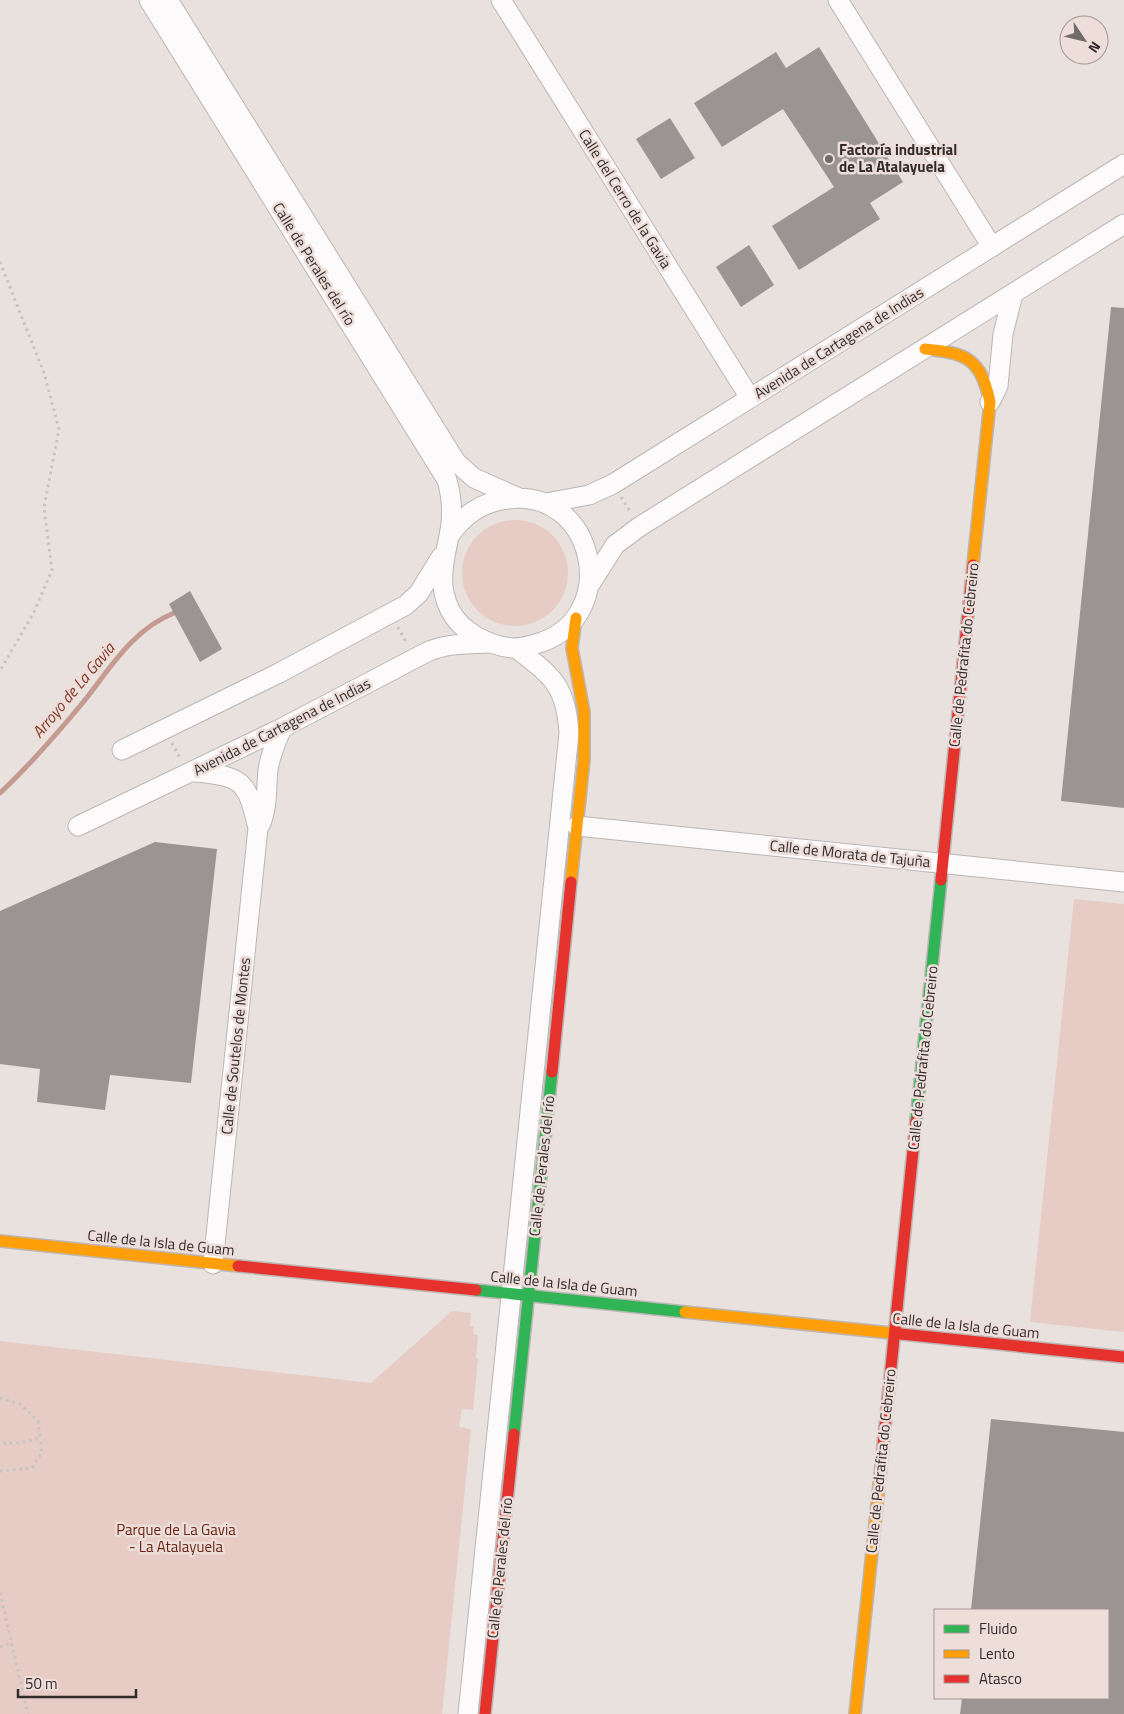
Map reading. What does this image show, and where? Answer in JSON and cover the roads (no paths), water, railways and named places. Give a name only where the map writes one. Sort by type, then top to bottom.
[{"type":"street","name":"Calle de Perales del río","points":[[149,0],[440,468],[450,491],[447,544]]},
{"type":"street","name":"Calle de Perales del río","points":[[168,0],[456,462],[474,478],[518,498]]},
{"type":"street","name":"Calle del Cerro de la Gavia","points":[[501,0],[750,398]]},
{"type":"street","points":[[838,0],[992,247]]},
{"type":"street","name":"Avenida de Cartagena de Indias","points":[[546,503],[575,499],[602,490],[1124,164]]},
{"type":"street","points":[[447,544],[441,574],[444,596],[450,611],[467,629],[490,643],[516,648],[550,639],[564,630],[576,618],[602,562],[615,545],[639,527],[1124,224]]},
{"type":"street","name":"Calle de Pedrafita do Cebreiro","points":[[990,402],[998,386],[1002,334],[1013,294]]},
{"type":"street","name":"Calle de Pedrafita do Cebreiro","points":[[855,1714],[990,402],[987,383],[982,370],[969,357],[949,351],[925,349]]},
{"type":"street","points":[[122,750],[279,673],[406,605],[419,593],[461,520],[476,508],[497,500],[518,498],[546,503],[567,518],[582,538],[590,567],[589,587]]},
{"type":"street","name":"Calle de Perales del río","points":[[468,1714],[577,826],[585,732],[582,698],[572,648],[576,618]]},
{"type":"street","name":"Avenida de Cartagena de Indias","points":[[78,826],[189,768],[282,728],[433,649],[454,644],[490,643]]},
{"type":"street","name":"Calle de Perales del río","points":[[485,1714],[569,733],[566,706],[562,694],[547,674],[516,648]]},
{"type":"street","name":"Calle de Soutelos de Montes","points":[[258,828],[265,815],[268,768],[273,747],[282,728]]},
{"type":"street","name":"Calle de Soutelos de Montes","points":[[189,768],[220,774],[237,781],[246,788],[254,806],[258,828],[213,1264]]},
{"type":"street","name":"Calle de Morata de Tajuña","points":[[577,826],[1124,882]]},
{"type":"street","name":"Calle de la Isla de Guam","points":[[0,1241],[1124,1357]]},
{"type":"waterway","name":"Arroyo de La Gavia","points":[[0,793],[51,740],[121,653],[145,630],[159,620],[174,613]]},
{"type":"place","name":"Factoría industrial de La Atalayuela","points":[[829,159]]},
{"type":"park label","name":"Parque de La Gavia - La Atalayuela","points":[[176,1538]]}]
